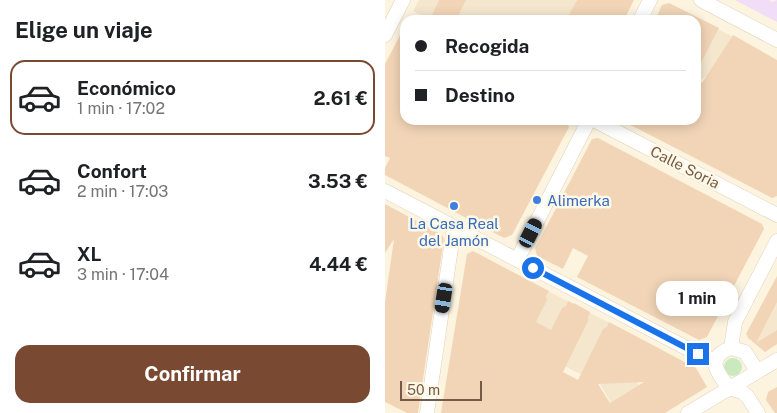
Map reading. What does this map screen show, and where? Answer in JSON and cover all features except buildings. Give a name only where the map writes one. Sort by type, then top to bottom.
[{"type":"street","points":[[401,15],[403,0]]},
{"type":"street","points":[[642,15],[650,0]]},
{"type":"street","points":[[701,0],[777,40]]},
{"type":"street","points":[[385,35],[400,20]]},
{"type":"street","points":[[517,260],[586,125]]},
{"type":"street","name":"Calle Soria","points":[[604,125],[777,215]]},
{"type":"street","points":[[385,191],[698,354],[715,361]]},
{"type":"street","points":[[427,413],[454,227]]},
{"type":"street","points":[[731,348],[735,322],[777,241]]},
{"type":"street","points":[[688,413],[734,386],[766,366],[745,352],[731,348],[719,354],[715,361],[718,373],[734,386],[747,396],[758,413]]},
{"type":"shaded area","points":[[419,0],[577,0],[569,15],[421,15],[413,11]]},
{"type":"shaded area","points":[[735,0],[769,0],[772,2],[777,0],[777,22]]},
{"type":"shaded area","points":[[702,21],[751,46],[701,80]]},
{"type":"shaded area","points":[[774,282],[777,283],[777,344],[765,352],[746,334]]},
{"type":"shaded area","points":[[544,289],[662,350],[645,383],[637,382],[657,413],[617,413],[600,384],[511,339]]},
{"type":"green space","points":[[729,358],[737,358],[742,363],[740,374],[729,376],[724,371],[724,363]]},
{"type":"place","name":"Alimerka","points":[[537,200]]},
{"type":"place","name":"La Casa Real del Jamón","points":[[454,206]]},
{"type":"route","points":[[533,268],[698,354]]}]
